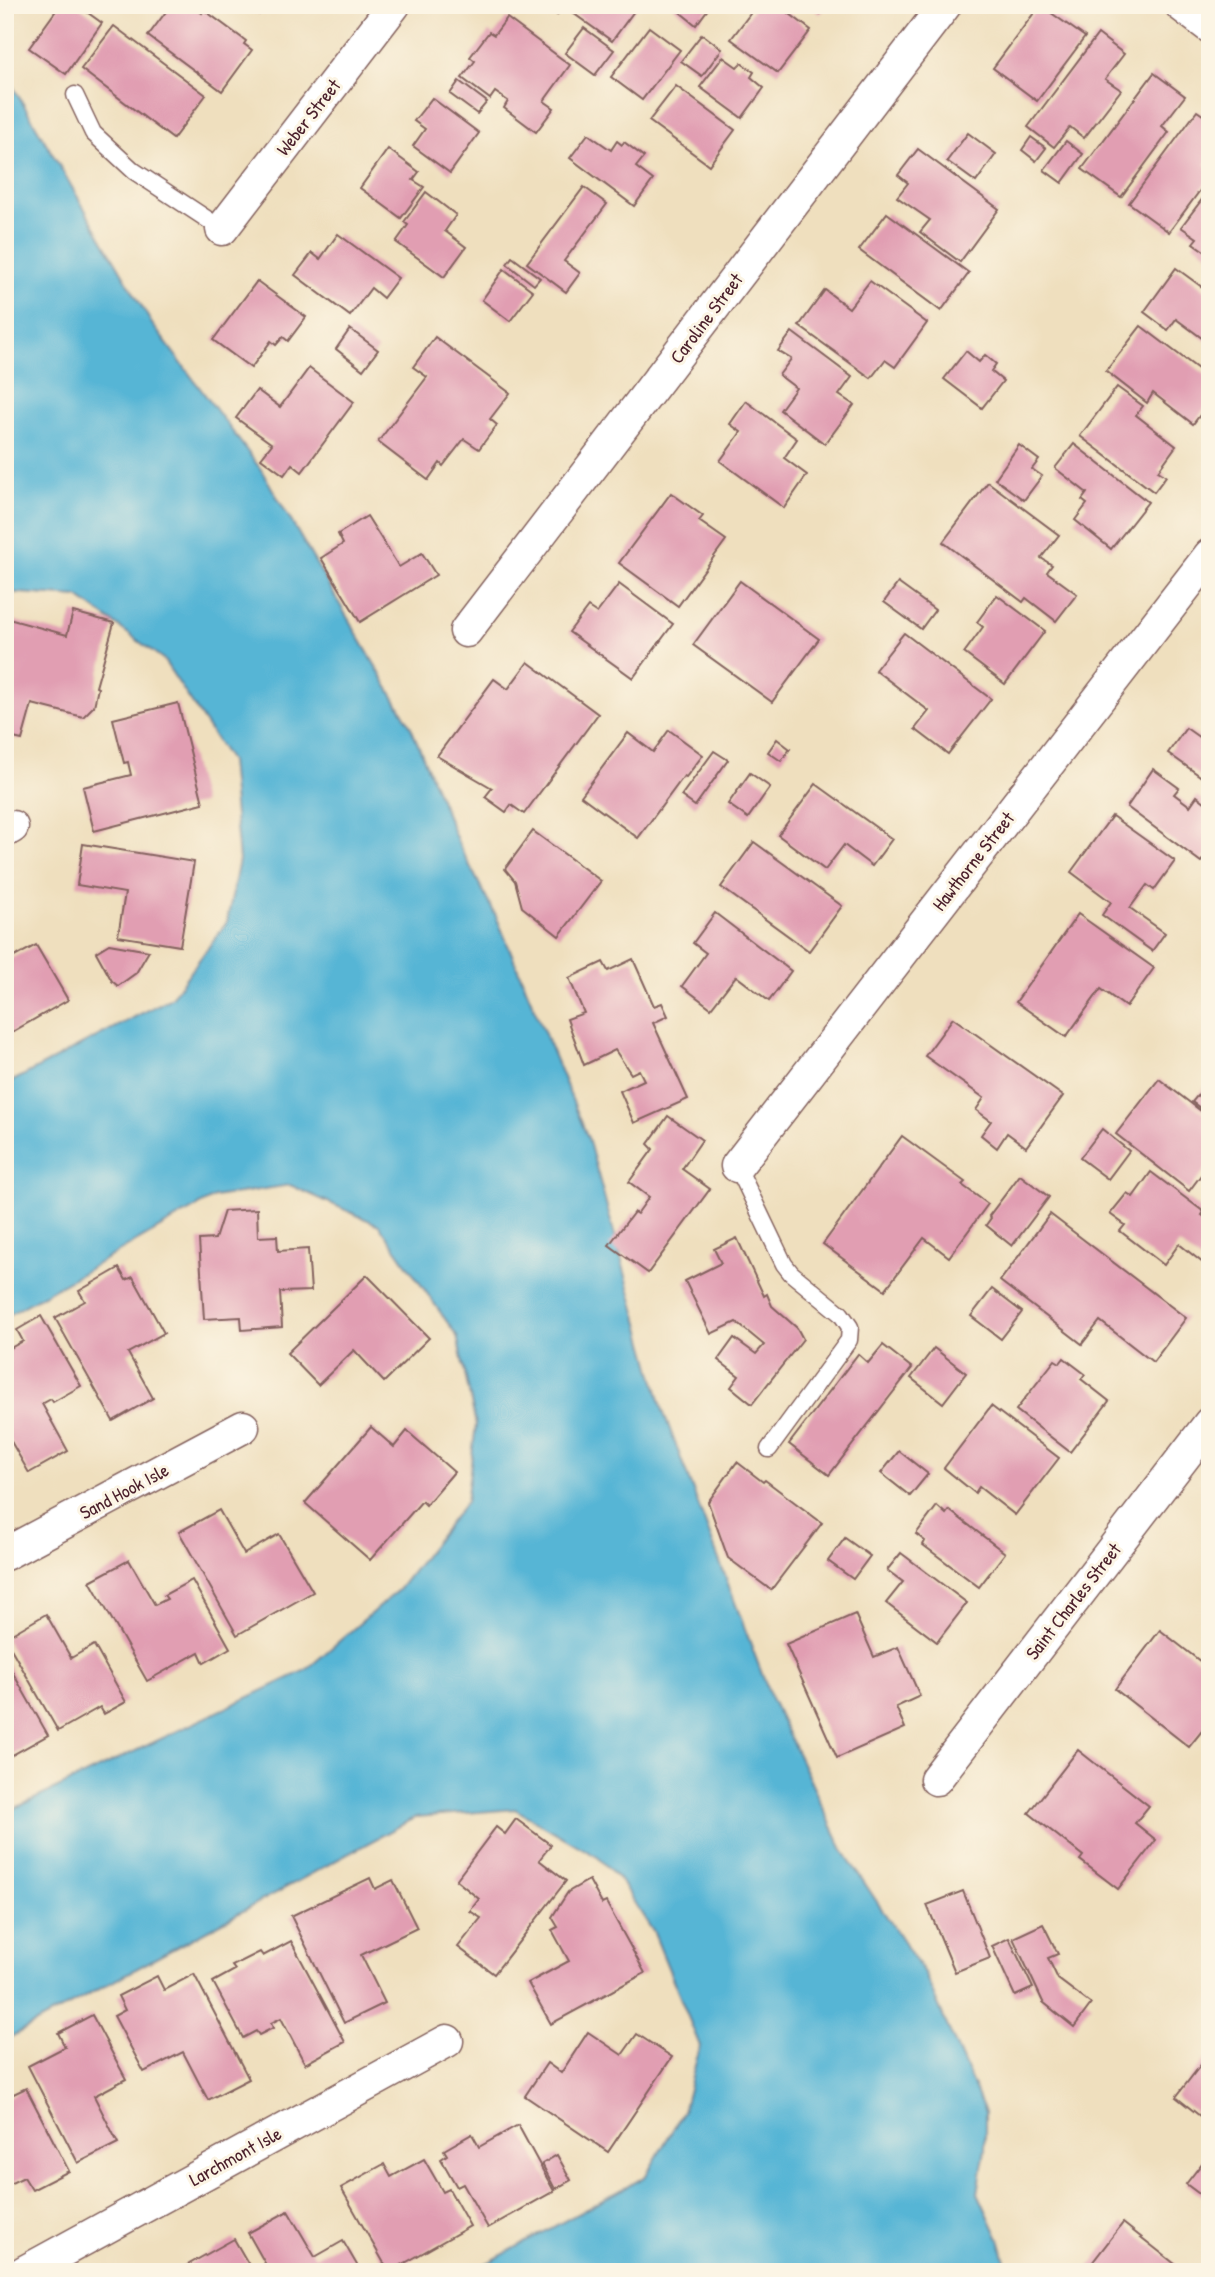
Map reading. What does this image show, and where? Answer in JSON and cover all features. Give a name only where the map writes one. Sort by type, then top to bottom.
[{"type":"street","name":"Weber Street","points":[[222,229],[394,5]]},
{"type":"street","name":"Caroline Street","points":[[466,631],[946,5]]},
{"type":"street","points":[[1181,5],[1210,27]]},
{"type":"street","name":"Hawthorne Street","points":[[737,1167],[1210,555]]},
{"type":"street","name":"Saint Charles Street","points":[[936,1779],[1210,1423]]},
{"type":"street","name":"Sand Hook Isle","points":[[5,1554],[243,1427]]},
{"type":"street","name":"Larchmont Isle","points":[[24,2272],[447,2041]]},
{"type":"lane","points":[[75,95],[93,133],[134,171],[222,229]]},
{"type":"lane","points":[[737,1167],[790,1273],[841,1314],[850,1327],[849,1340],[769,1449]]},
{"type":"water","points":[[5,73],[152,324],[262,471],[410,725],[459,845],[496,916],[588,1138],[663,1411],[771,1698],[844,1852],[924,1973],[985,2112],[985,2149],[978,2193],[999,2239],[1008,2272],[471,2272],[645,2177],[683,2112],[700,2046],[654,1933],[619,1879],[599,1858],[515,1809],[416,1817],[5,2040],[5,1813],[306,1670],[398,1590],[466,1502],[476,1425],[457,1336],[379,1225],[290,1185],[214,1197],[5,1317],[5,1085],[171,998],[227,922],[239,860],[230,761],[163,659],[78,597],[5,592]]},
{"type":"building","points":[[60,5],[77,5],[102,23],[66,74],[29,48]]},
{"type":"building","points":[[171,5],[191,5],[202,13],[204,10],[246,41],[244,44],[252,50],[222,91],[148,36]]},
{"type":"building","points":[[247,5],[265,5],[259,14]]},
{"type":"building","points":[[544,5],[637,7],[612,41],[563,6],[557,15]]},
{"type":"building","points":[[671,5],[711,5],[696,25]]},
{"type":"building","points":[[747,5],[778,5],[811,30],[778,73],[731,39],[753,10]]},
{"type":"building","points":[[808,5],[826,5],[820,14]]},
{"type":"building","points":[[1040,5],[1085,37],[1037,101],[993,68]]},
{"type":"building","points":[[507,18],[570,65],[544,101],[554,108],[536,132],[504,108],[508,101],[495,92],[490,99],[462,78],[475,61],[470,57],[489,32],[494,35]]},
{"type":"building","points":[[114,26],[206,95],[173,139],[81,69]]},
{"type":"building","points":[[649,27],[680,50],[642,100],[611,77]]},
{"type":"building","points":[[584,28],[614,50],[595,75],[565,53]]},
{"type":"building","points":[[702,34],[722,49],[702,76],[681,61]]},
{"type":"building","points":[[1098,34],[1124,54],[1105,79],[1121,90],[1084,138],[1070,127],[1054,147],[1028,127]]},
{"type":"building","points":[[723,57],[737,67],[741,63],[754,72],[751,77],[764,88],[742,118],[700,87]]},
{"type":"building","points":[[1154,73],[1185,96],[1162,126],[1169,132],[1121,197],[1082,169]]},
{"type":"building","points":[[459,81],[487,102],[477,114],[450,94]]},
{"type":"building","points":[[676,86],[735,130],[709,165],[649,121]]},
{"type":"building","points":[[432,98],[479,133],[450,173],[413,146],[425,129],[414,121]]},
{"type":"building","points":[[1197,111],[1210,120],[1210,158],[1205,164],[1210,168],[1210,177],[1169,232],[1129,203]]},
{"type":"building","points":[[968,133],[996,154],[976,182],[947,161]]},
{"type":"building","points":[[588,134],[611,150],[617,141],[622,145],[624,142],[644,157],[636,167],[653,180],[634,206],[570,158]]},
{"type":"building","points":[[1031,137],[1046,148],[1036,161],[1022,150]]},
{"type":"building","points":[[1066,141],[1083,154],[1062,183],[1044,170]]},
{"type":"building","points":[[388,149],[419,172],[413,180],[424,187],[401,218],[360,188]]},
{"type":"building","points":[[918,149],[999,209],[960,262],[920,232],[930,220],[897,197],[908,183],[898,175]]},
{"type":"building","points":[[584,187],[607,204],[564,261],[580,273],[566,292],[527,263]]},
{"type":"building","points":[[1210,189],[1210,255],[1193,243],[1197,238],[1181,227]]},
{"type":"building","points":[[426,192],[456,215],[445,231],[466,247],[444,277],[396,242],[408,225],[404,222]]},
{"type":"building","points":[[887,213],[969,273],[941,311],[859,250]]},
{"type":"building","points":[[338,234],[398,278],[383,298],[371,288],[350,316],[295,275],[312,253],[320,259]]},
{"type":"building","points":[[512,257],[540,278],[534,285],[507,264]]},
{"type":"building","points":[[1176,268],[1210,293],[1210,344],[1176,319],[1168,330],[1144,312]]},
{"type":"building","points":[[504,269],[533,291],[510,321],[482,300]]},
{"type":"building","points":[[257,281],[306,317],[288,341],[283,337],[276,345],[271,341],[251,368],[213,340]]},
{"type":"building","points":[[870,281],[927,323],[895,367],[885,360],[871,378],[799,326],[825,290],[849,308]]},
{"type":"building","points":[[1141,326],[1210,378],[1210,402],[1193,424],[1153,393],[1147,403],[1106,371]]},
{"type":"building","points":[[350,329],[378,350],[363,370],[336,349]]},
{"type":"building","points":[[792,332],[852,377],[839,395],[854,405],[825,444],[780,410],[796,388],[779,375],[791,359],[778,351]]},
{"type":"building","points":[[435,337],[510,393],[490,419],[497,425],[479,449],[464,439],[443,466],[440,463],[428,480],[378,442],[427,377],[413,367]]},
{"type":"building","points":[[966,351],[979,362],[985,355],[996,364],[991,371],[1003,381],[982,408],[944,379]]},
{"type":"building","points":[[309,368],[354,402],[302,472],[292,464],[284,475],[261,458],[272,444],[236,418],[257,390],[280,407]]},
{"type":"building","points":[[1117,387],[1143,406],[1136,415],[1176,446],[1158,471],[1166,476],[1154,492],[1080,436]]},
{"type":"building","points":[[746,401],[797,439],[784,458],[807,475],[784,508],[720,461],[741,432],[730,424]]},
{"type":"building","points":[[1074,444],[1148,502],[1111,549],[1075,520],[1087,504],[1082,500],[1087,493],[1055,468]]},
{"type":"building","points":[[1019,445],[1039,460],[1032,469],[1042,476],[1024,500],[995,479]]},
{"type":"building","points":[[988,482],[1059,535],[1041,558],[1052,565],[1047,572],[1077,594],[1056,621],[1026,598],[1023,602],[943,542]]},
{"type":"building","points":[[671,493],[703,516],[699,521],[726,540],[678,606],[619,563]]},
{"type":"building","points":[[367,516],[399,567],[422,553],[436,575],[360,622],[321,558],[343,544],[338,534]]},
{"type":"building","points":[[740,581],[819,639],[772,702],[693,645]]},
{"type":"building","points":[[898,583],[935,610],[921,629],[884,602]]},
{"type":"building","points":[[619,584],[673,624],[633,678],[569,632],[588,607],[597,613]]},
{"type":"building","points":[[997,595],[1045,631],[1005,684],[964,653],[983,627],[977,622]]},
{"type":"building","points":[[73,612],[114,623],[96,687],[94,706],[83,717],[32,704],[22,740],[5,736],[5,618],[67,635]]},
{"type":"building","points":[[904,633],[991,699],[948,754],[915,729],[929,711],[875,670]]},
{"type":"building","points":[[528,662],[598,714],[524,814],[511,805],[506,812],[485,797],[492,788],[437,756],[494,679],[508,689]]},
{"type":"building","points":[[1210,696],[1210,713],[1202,707]]},
{"type":"building","points":[[178,703],[203,803],[94,831],[83,787],[131,775],[128,762],[124,763],[113,719]]},
{"type":"building","points":[[1186,728],[1210,745],[1210,783],[1168,753]]},
{"type":"building","points":[[669,730],[703,755],[638,838],[581,796],[628,733],[653,752]]},
{"type":"building","points":[[777,739],[790,749],[781,761],[768,752]]},
{"type":"building","points":[[714,751],[728,760],[695,806],[681,796]]},
{"type":"building","points":[[1153,769],[1179,788],[1174,794],[1190,806],[1197,796],[1210,806],[1210,849],[1201,862],[1127,807]]},
{"type":"building","points":[[750,773],[770,787],[748,818],[728,804]]},
{"type":"building","points":[[816,784],[892,839],[872,866],[844,845],[825,870],[778,835]]},
{"type":"building","points":[[1112,816],[1175,861],[1154,890],[1147,885],[1130,908],[1165,933],[1152,951],[1102,915],[1111,902],[1071,872]]},
{"type":"building","points":[[533,831],[601,881],[559,936],[522,907],[515,881],[505,869]]},
{"type":"building","points":[[754,842],[842,906],[809,951],[721,887]]},
{"type":"building","points":[[83,844],[194,862],[180,946],[118,936],[125,893],[77,885]]},
{"type":"building","points":[[715,913],[791,971],[769,1001],[736,976],[711,1008],[682,986],[706,953],[693,943]]},
{"type":"building","points":[[1078,914],[1154,968],[1126,1007],[1101,989],[1066,1037],[1016,1002]]},
{"type":"building","points":[[109,944],[149,951],[136,973],[118,986],[112,981],[96,952]]},
{"type":"building","points":[[36,945],[68,1000],[5,1036],[5,962]]},
{"type":"building","points":[[633,959],[654,1006],[662,1003],[668,1016],[653,1023],[688,1099],[634,1123],[620,1091],[644,1080],[639,1070],[631,1074],[615,1050],[584,1065],[567,1019],[584,1013],[569,978],[603,962],[608,971]]},
{"type":"building","points":[[953,1018],[1063,1096],[1026,1147],[1007,1133],[997,1148],[981,1135],[991,1121],[976,1110],[984,1098],[925,1056]]},
{"type":"building","points":[[1159,1079],[1210,1118],[1210,1163],[1189,1191],[1116,1134]]},
{"type":"building","points":[[1206,1085],[1210,1088],[1210,1115],[1192,1102]]},
{"type":"building","points":[[668,1116],[702,1140],[682,1169],[710,1189],[648,1273],[609,1245],[649,1197],[629,1182],[653,1149],[648,1144]]},
{"type":"building","points":[[1102,1129],[1129,1151],[1108,1179],[1080,1158]]},
{"type":"building","points":[[902,1136],[965,1182],[962,1185],[988,1204],[949,1257],[924,1238],[885,1290],[823,1244]]},
{"type":"building","points":[[1151,1172],[1204,1212],[1202,1215],[1210,1221],[1208,1267],[1179,1244],[1164,1265],[1120,1231],[1125,1225],[1110,1214],[1127,1193],[1133,1197]]},
{"type":"building","points":[[1020,1175],[1049,1197],[1012,1246],[986,1225],[991,1218],[989,1216]]},
{"type":"building","points":[[257,1209],[258,1237],[277,1236],[278,1251],[308,1249],[311,1291],[280,1292],[282,1327],[242,1330],[241,1317],[204,1319],[199,1240],[215,1239],[224,1211]]},
{"type":"building","points":[[1050,1214],[1186,1318],[1153,1362],[1100,1321],[1082,1344],[1000,1281]]},
{"type":"building","points":[[737,1238],[764,1296],[767,1294],[772,1306],[797,1328],[803,1339],[752,1404],[731,1387],[739,1376],[718,1360],[734,1338],[756,1354],[764,1345],[736,1322],[711,1334],[685,1281],[721,1263],[714,1249]]},
{"type":"building","points":[[119,1268],[126,1280],[133,1277],[164,1333],[128,1353],[153,1398],[113,1421],[55,1318],[85,1301],[79,1291]]},
{"type":"building","points":[[367,1275],[429,1338],[384,1382],[354,1350],[318,1385],[287,1353]]},
{"type":"building","points":[[992,1289],[1022,1312],[1001,1339],[971,1316]]},
{"type":"building","points":[[41,1316],[81,1386],[53,1402],[51,1399],[42,1404],[68,1451],[29,1473],[5,1431],[5,1351],[23,1341],[17,1330]]},
{"type":"building","points":[[883,1345],[912,1368],[829,1475],[789,1444],[858,1354],[868,1363]]},
{"type":"building","points":[[934,1348],[966,1373],[943,1403],[911,1378]]},
{"type":"building","points":[[1064,1358],[1085,1374],[1081,1379],[1109,1401],[1070,1452],[1016,1410],[1055,1360],[1060,1363]]},
{"type":"building","points":[[991,1406],[1059,1458],[1015,1515],[979,1487],[975,1493],[944,1468]]},
{"type":"building","points":[[371,1427],[394,1447],[407,1431],[454,1472],[426,1505],[422,1501],[370,1560],[305,1503]]},
{"type":"building","points":[[899,1451],[928,1474],[910,1496],[881,1473]]},
{"type":"building","points":[[737,1462],[822,1523],[771,1590],[728,1558],[708,1502]]},
{"type":"building","points":[[937,1506],[946,1514],[949,1510],[1005,1553],[979,1587],[923,1545],[925,1541],[916,1534]]},
{"type":"building","points":[[219,1510],[244,1554],[279,1534],[313,1592],[237,1635],[179,1532]]},
{"type":"building","points":[[845,1538],[870,1556],[853,1579],[828,1561]]},
{"type":"building","points":[[901,1553],[967,1603],[937,1642],[886,1603],[903,1582],[887,1570]]},
{"type":"building","points":[[129,1560],[155,1605],[167,1599],[164,1595],[192,1580],[230,1648],[204,1663],[199,1652],[147,1681],[90,1581]]},
{"type":"building","points":[[46,1614],[71,1658],[94,1645],[126,1702],[104,1714],[100,1707],[58,1731],[5,1638]]},
{"type":"building","points":[[855,1614],[874,1657],[898,1647],[920,1696],[896,1707],[905,1728],[837,1758],[786,1644]]},
{"type":"building","points":[[1160,1630],[1210,1669],[1210,1721],[1189,1747],[1115,1689]]},
{"type":"building","points":[[5,1659],[48,1735],[5,1759]]},
{"type":"building","points":[[1078,1750],[1149,1806],[1135,1823],[1156,1840],[1118,1889],[1080,1860],[1083,1856],[1029,1813]]},
{"type":"building","points":[[516,1819],[551,1845],[539,1860],[566,1881],[494,1974],[458,1947],[481,1918],[470,1911],[479,1899],[456,1880],[496,1827],[505,1834]]},
{"type":"building","points":[[370,1878],[375,1889],[393,1880],[417,1928],[361,1955],[385,2003],[344,2023],[291,1916]]},
{"type":"building","points":[[589,1880],[602,1904],[606,1902],[645,1973],[551,2024],[528,1983],[569,1961],[552,1930],[558,1927],[552,1917],[568,1892]]},
{"type":"building","points":[[963,1891],[990,1958],[955,1972],[927,1905]]},
{"type":"building","points":[[1043,1924],[1058,1954],[1048,1958],[1058,1979],[1091,2004],[1074,2027],[1043,2002],[1013,1938]]},
{"type":"building","points":[[1009,1938],[1033,1988],[1015,1996],[992,1946]]},
{"type":"building","points":[[291,1941],[345,2042],[305,2064],[281,2018],[271,2023],[273,2028],[259,2035],[256,2031],[243,2038],[213,1982],[235,1970],[232,1966],[260,1952],[263,1956]]},
{"type":"building","points":[[194,1974],[249,2079],[208,2100],[183,2052],[144,2072],[114,2016],[125,2010],[118,1996],[157,1976],[164,1990]]},
{"type":"building","points":[[92,2015],[126,2079],[94,2096],[118,2143],[78,2163],[28,2066],[65,2047],[58,2033]]},
{"type":"building","points":[[588,2032],[622,2055],[637,2034],[672,2057],[608,2152],[525,2096],[547,2063],[561,2073]]},
{"type":"building","points":[[1210,2053],[1210,2124],[1176,2097]]},
{"type":"building","points":[[26,2088],[69,2171],[32,2190],[24,2177],[5,2186],[5,2098]]},
{"type":"building","points":[[518,2125],[554,2191],[488,2228],[463,2184],[457,2187],[441,2159],[447,2155],[444,2150],[472,2134],[479,2147]]},
{"type":"building","points":[[1210,2153],[1210,2202],[1186,2184]]},
{"type":"building","points":[[557,2155],[571,2180],[555,2189],[542,2164]]},
{"type":"building","points":[[424,2159],[443,2192],[449,2189],[470,2226],[389,2272],[341,2188],[384,2164],[391,2177]]},
{"type":"building","points":[[288,2211],[315,2257],[343,2241],[361,2272],[270,2272],[248,2233]]},
{"type":"building","points":[[1123,2223],[1185,2272],[1085,2272]]},
{"type":"building","points":[[234,2239],[253,2272],[175,2272]]}]
